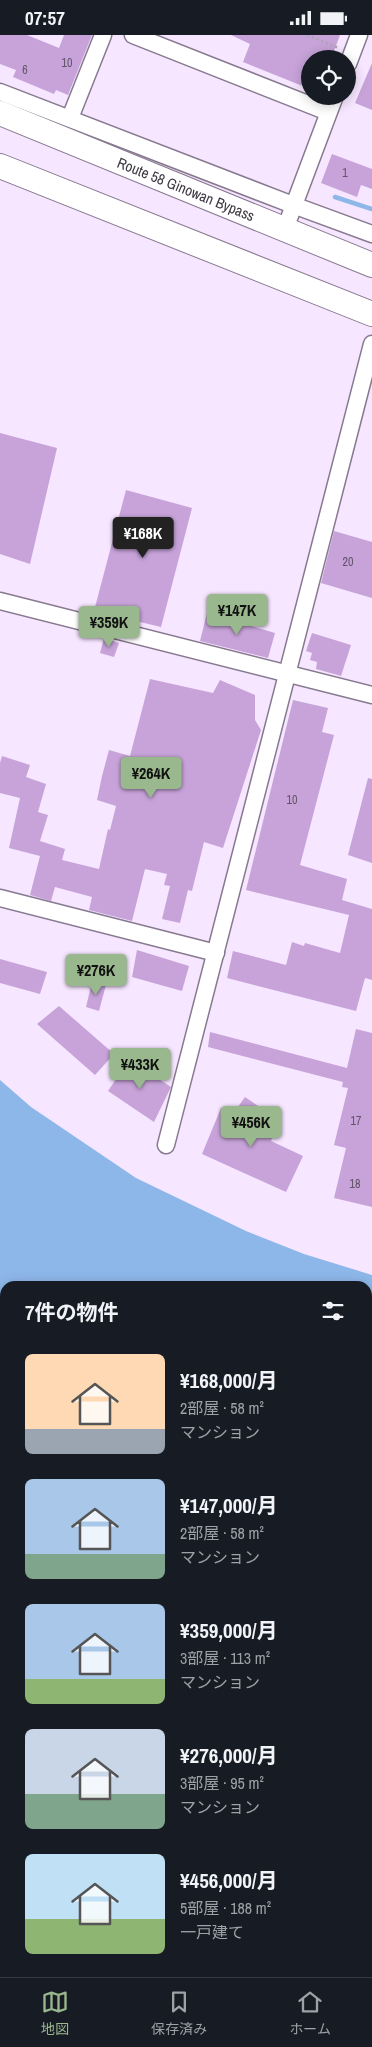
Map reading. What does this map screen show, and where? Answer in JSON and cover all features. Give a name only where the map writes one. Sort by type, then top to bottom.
[{"type":"highway","name":"Route 58 Ginowan Bypass","points":[[0,113],[372,265]]},
{"type":"highway","points":[[0,166],[372,314]]},
{"type":"street","points":[[70,118],[103,35]]},
{"type":"street","points":[[134,35],[328,112]]},
{"type":"street","points":[[350,50],[359,35]]},
{"type":"street","points":[[0,92],[372,234]]},
{"type":"street","points":[[285,229],[331,105]]},
{"type":"street","points":[[166,1145],[372,344]]},
{"type":"street","points":[[0,601],[372,695]]},
{"type":"street","points":[[0,898],[216,953]]},
{"type":"path","points":[[307,35],[334,50]]},
{"type":"water","points":[[0,1080],[31,1107],[136,1178],[246,1231],[304,1254],[372,1275],[372,1281],[0,1281]]},
{"type":"building","points":[[0,35],[27,35],[59,48],[64,35],[92,35],[68,95],[56,90],[54,94],[13,77],[16,70],[0,64]]},
{"type":"building","points":[[231,35],[340,35],[334,50],[301,50],[301,85],[243,62],[250,44]]},
{"type":"building","points":[[372,63],[372,110],[356,103]]},
{"type":"building","points":[[332,154],[372,169],[372,189],[361,185],[357,197],[321,183]]},
{"type":"building","points":[[0,433],[57,448],[30,564],[0,554]]},
{"type":"building","points":[[126,490],[192,508],[161,627],[94,611]]},
{"type":"building","points":[[334,531],[372,542],[372,598],[321,583]]},
{"type":"building","points":[[207,613],[275,633],[268,658],[200,641]]},
{"type":"building","points":[[312,633],[351,645],[341,676],[316,669],[317,662],[310,660],[312,653],[306,651]]},
{"type":"building","points":[[104,638],[119,643],[114,657],[100,653]]},
{"type":"building","points":[[150,679],[213,693],[220,680],[255,695],[255,720],[261,730],[223,848],[204,842],[192,891],[188,890],[180,923],[162,919],[170,886],[164,885],[167,874],[145,869],[132,921],[89,910],[92,897],[55,887],[51,901],[30,895],[40,856],[9,848],[20,798],[0,793],[0,763],[2,756],[30,765],[26,777],[46,784],[38,812],[48,815],[40,841],[65,849],[62,860],[99,869],[108,829],[110,830],[116,806],[97,800],[102,776],[109,750],[130,756]]},
{"type":"building","points":[[293,700],[328,708],[322,732],[334,735],[300,865],[347,879],[342,900],[372,909],[372,980],[365,978],[356,1011],[227,978],[233,951],[286,965],[292,942],[304,946],[305,943],[340,953],[349,915],[246,890]]},
{"type":"building","points":[[368,778],[372,779],[372,863],[348,855]]},
{"type":"building","points":[[137,950],[189,966],[182,991],[132,977]]},
{"type":"building","points":[[0,959],[47,972],[40,994],[0,983]]},
{"type":"building","points":[[92,982],[106,985],[99,1011],[86,1007]]},
{"type":"building","points":[[59,1006],[114,1054],[95,1075],[37,1024]]},
{"type":"building","points":[[356,1029],[372,1033],[372,1207],[334,1198],[346,1148],[334,1145],[348,1088],[342,1087],[343,1082],[208,1047],[210,1032],[347,1068]]},
{"type":"building","points":[[129,1060],[171,1087],[154,1122],[108,1091]]},
{"type":"building","points":[[245,1097],[261,1108],[250,1123],[274,1133],[271,1141],[303,1156],[286,1192],[202,1154],[221,1108],[233,1114]]},
{"type":"waterway","points":[[335,197],[372,209]]}]
